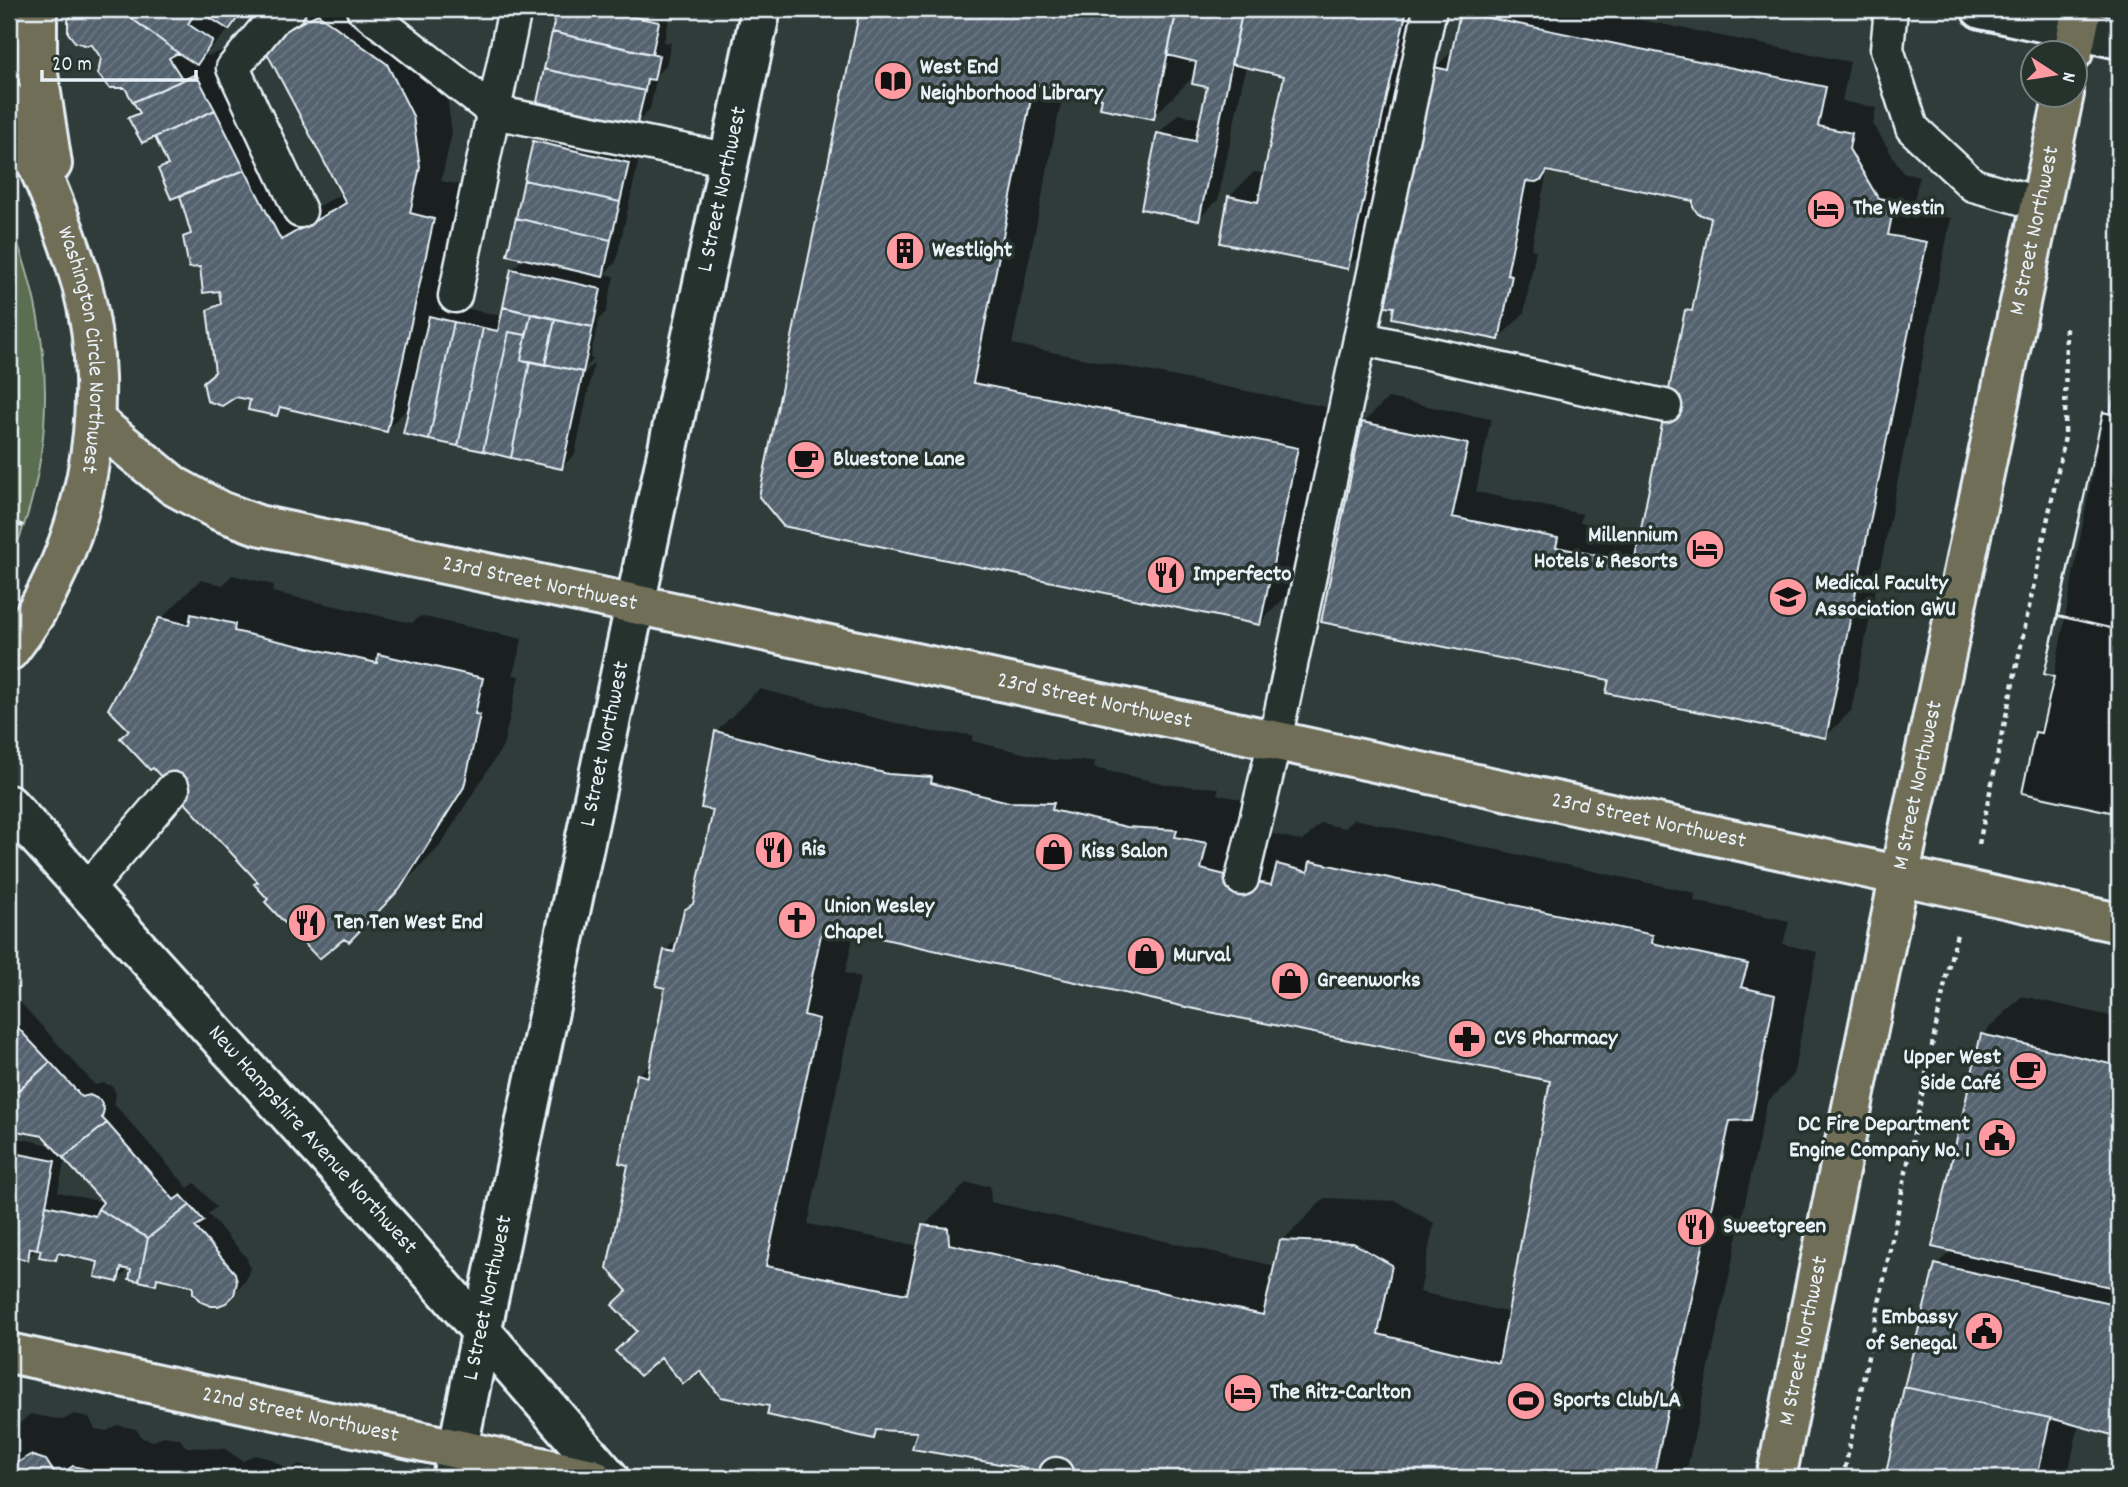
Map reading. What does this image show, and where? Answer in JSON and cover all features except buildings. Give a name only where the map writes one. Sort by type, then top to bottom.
[{"type":"main road","points":[[37,9],[37,68],[64,228]]},
{"type":"main road","name":"L Street Northwest","points":[[455,1464],[761,9]]},
{"type":"main road","points":[[1981,9],[2119,39]]},
{"type":"main road","name":"Washington Circle Northwest","points":[[9,103],[19,139],[64,228],[82,287],[92,333],[95,421],[87,473],[69,543],[26,630],[9,651]]},
{"type":"main road","name":"M Street Northwest","points":[[1776,1478],[2061,108]]},
{"type":"main road","name":"23rd Street Northwest","points":[[95,421],[174,486],[220,511],[258,525],[1275,740],[2119,923]]},
{"type":"main road","name":"New Hampshire Avenue Northwest","points":[[9,805],[396,1233],[608,1478]]},
{"type":"main road","name":"22nd Street Northwest","points":[[9,1353],[455,1464],[592,1478]]},
{"type":"lane","points":[[289,9],[275,17],[233,68],[300,211]]},
{"type":"lane","points":[[363,9],[494,112],[730,160]]},
{"type":"lane","points":[[455,296],[515,9]]},
{"type":"lane","points":[[1242,879],[1275,740],[1430,9]]},
{"type":"lane","points":[[1891,9],[1886,49],[1912,128],[1973,184],[2042,204]]},
{"type":"lane","points":[[1360,338],[1665,405]]},
{"type":"lane","points":[[86,891],[173,789]]},
{"type":"path","points":[[2114,99],[2119,84]]},
{"type":"path","name":"M Street Northwest","points":[[1977,853],[2065,437],[2066,314]]},
{"type":"path","points":[[9,521],[23,526]]},
{"type":"path","points":[[1843,1478],[1957,933]]},
{"type":"green space","points":[[9,221],[35,306],[45,392],[37,479],[25,522],[9,563]]},
{"type":"place","name":"West End Neighborhood Library","points":[[893,81]]},
{"type":"place","name":"The Westin","points":[[1826,209]]},
{"type":"place","name":"Westlight","points":[[905,251]]},
{"type":"place","name":"Bluestone Lane","points":[[806,460]]},
{"type":"place","name":"Millennium Hotels & Resorts","points":[[1705,549]]},
{"type":"place","name":"Imperfecto","points":[[1166,575]]},
{"type":"place","name":"Medical Faculty Association GWU","points":[[1788,597]]},
{"type":"place","name":"Ris","points":[[774,850]]},
{"type":"place","name":"Kiss Salon","points":[[1054,852]]},
{"type":"place","name":"Union Wesley Chapel","points":[[797,920]]},
{"type":"place","name":"Ten Ten West End","points":[[307,923]]},
{"type":"place","name":"Murval","points":[[1146,956]]},
{"type":"place","name":"Greenworks","points":[[1290,981]]},
{"type":"place","name":"CVS Pharmacy","points":[[1467,1039]]},
{"type":"place","name":"Upper West Side Café","points":[[2028,1071]]},
{"type":"place","name":"DC Fire Department Engine Company No. 1","points":[[1997,1138]]},
{"type":"place","name":"Sweetgreen","points":[[1696,1227]]},
{"type":"place","name":"Embassy of Senegal","points":[[1984,1331]]},
{"type":"place","name":"The Ritz-Carlton","points":[[1243,1393]]},
{"type":"place","name":"Sports Club/LA","points":[[1526,1401]]}]
